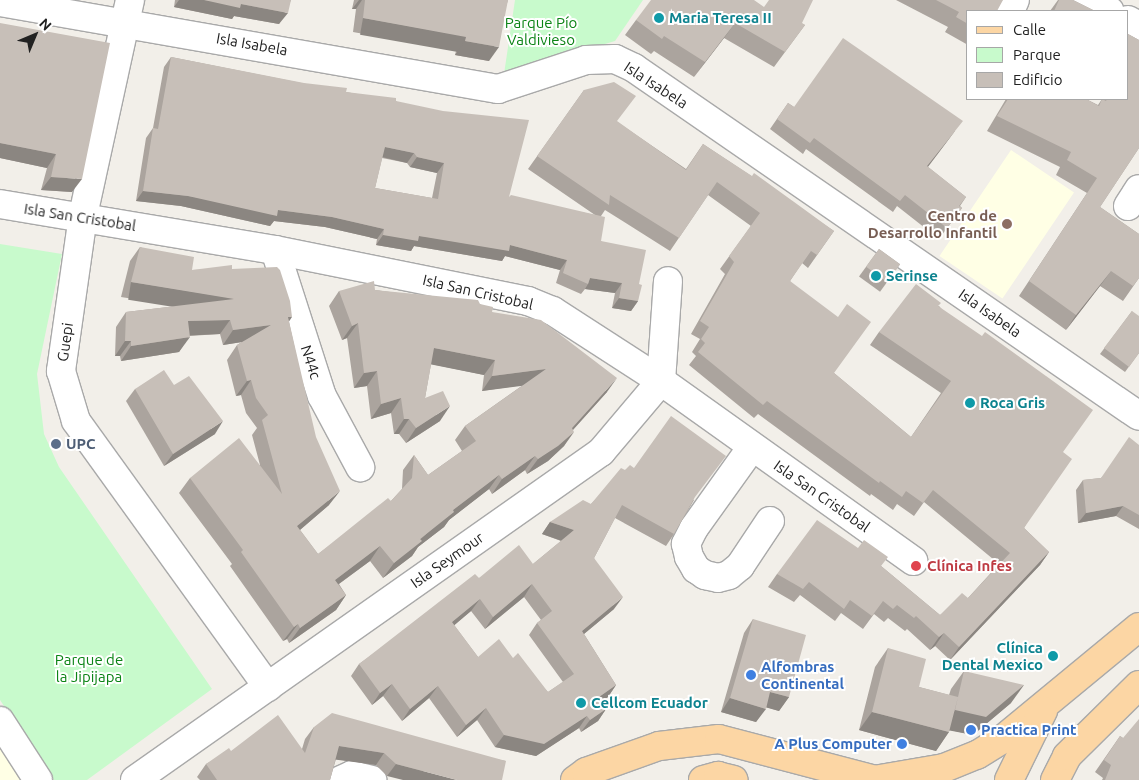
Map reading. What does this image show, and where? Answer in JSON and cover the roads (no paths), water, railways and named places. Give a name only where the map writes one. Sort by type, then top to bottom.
[{"type":"main road","points":[[575,780],[586,772],[659,746],[719,739],[874,780],[944,768],[977,755],[1003,739],[1139,627]]},
{"type":"main road","points":[[1055,780],[1067,756],[1136,693]]},
{"type":"main road","points":[[1009,780],[1048,701]]},
{"type":"main road","points":[[703,780],[718,776],[734,780]]},
{"type":"street","points":[[1086,0],[1108,10]]},
{"type":"street","name":"Isla Isabela","points":[[0,2],[128,11],[498,89],[586,60],[615,59],[634,68],[1139,416]]},
{"type":"street","name":"Guepi","points":[[128,11],[83,216],[61,371],[76,421],[268,687]]},
{"type":"street","name":"Isla San Cristobal","points":[[0,204],[83,216],[275,250],[528,302],[553,311],[661,381],[913,561]]},
{"type":"street","name":"N44c","points":[[275,250],[322,396],[360,467]]},
{"type":"street","points":[[661,381],[668,281]]},
{"type":"street","name":"Isla Seymour","points":[[135,780],[601,452],[661,381]]},
{"type":"street","points":[[752,446],[694,528],[686,544],[689,557],[696,569],[705,576],[718,578],[729,575],[740,566],[770,521]]},
{"type":"street","points":[[0,721],[38,780]]},
{"type":"street","points":[[341,780],[352,775],[372,780]]},
{"type":"place","name":"Maria Teresa II","points":[[659,18]]},
{"type":"place","name":"Centro de Desarrollo Infantil","points":[[1007,224]]},
{"type":"place","name":"Serinse","points":[[876,276]]},
{"type":"place","name":"Roca Gris","points":[[970,403]]},
{"type":"place","name":"UPC","points":[[56,444]]},
{"type":"place","name":"Clínica Infes","points":[[916,566]]},
{"type":"place","name":"Clínica Dental Mexico","points":[[1053,656]]},
{"type":"place","name":"Alfombras Continental","points":[[751,675]]},
{"type":"place","name":"Cellcom Ecuador","points":[[581,703]]},
{"type":"place","name":"Practica Print","points":[[971,730]]},
{"type":"place","name":"A Plus Computer","points":[[902,744]]},
{"type":"park label","name":"Parque Pío Valdivieso","points":[[541,30]]},
{"type":"park label","name":"Parque de la Jipijapa","points":[[89,668]]}]
